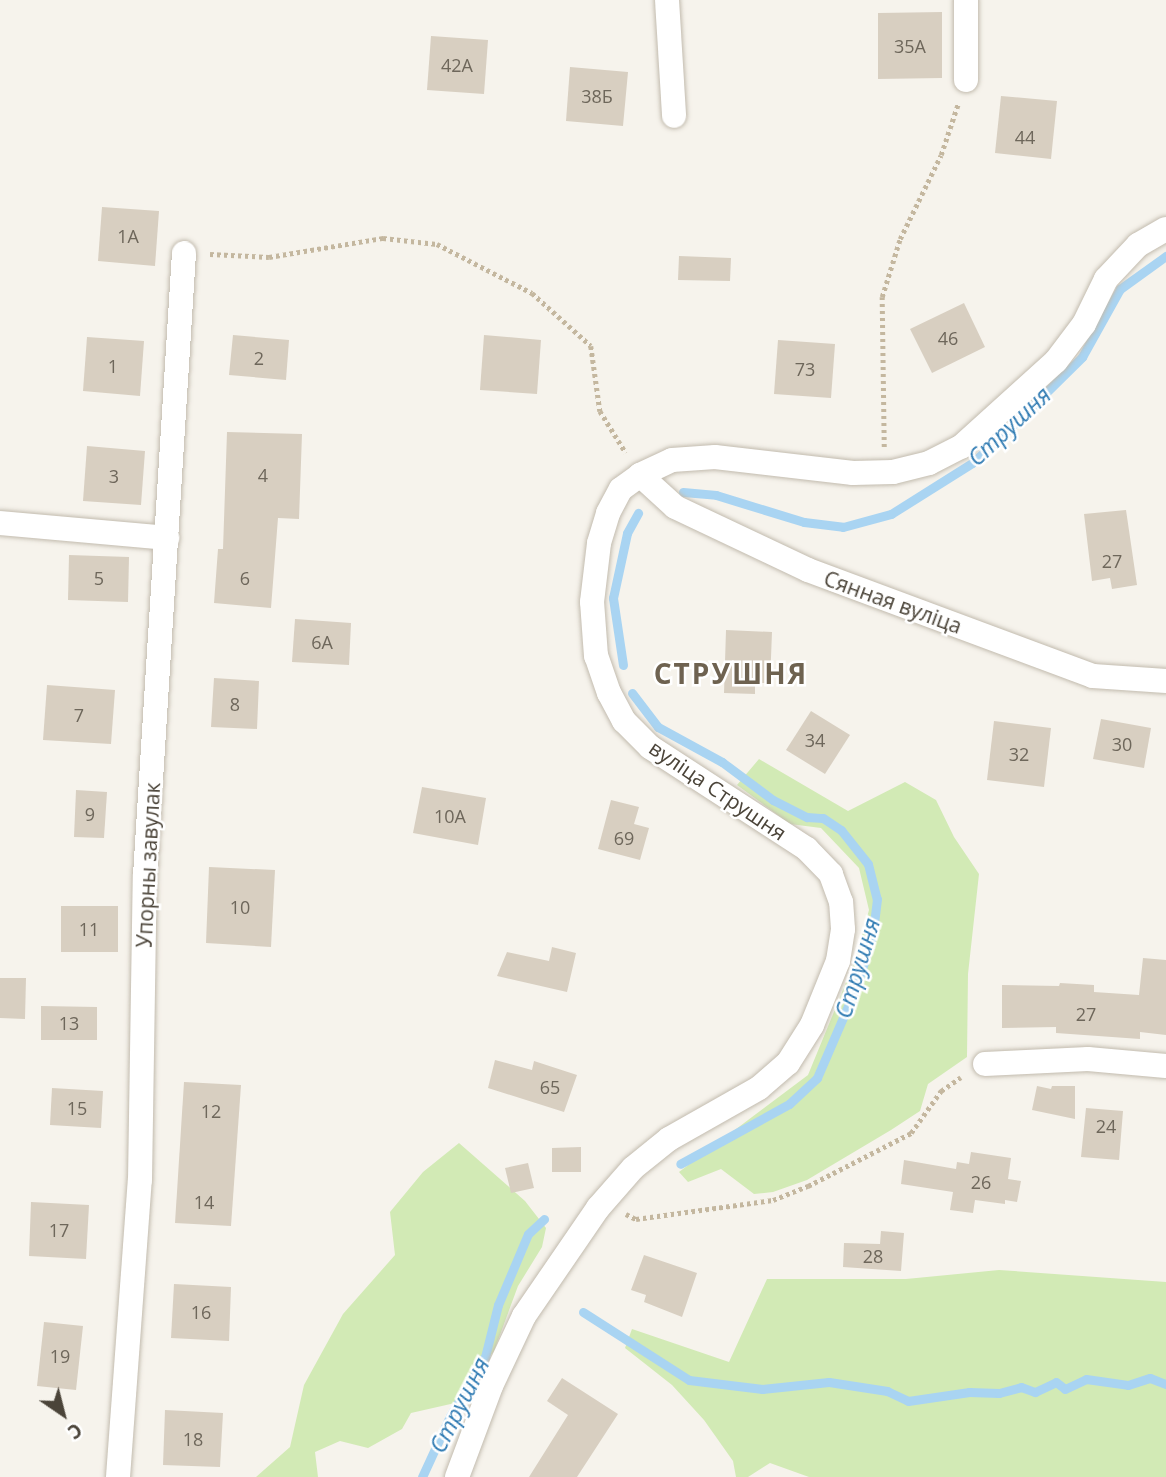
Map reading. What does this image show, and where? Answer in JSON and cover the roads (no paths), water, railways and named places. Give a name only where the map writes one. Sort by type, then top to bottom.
[{"type":"street","points":[[667,0],[674,116]]},
{"type":"street","points":[[966,0],[966,79]]},
{"type":"street","name":"вуліца Струшня","points":[[457,1477],[491,1386],[524,1316],[605,1200],[633,1167],[669,1139],[759,1088],[788,1063],[812,1025],[838,961],[843,929],[841,902],[831,874],[807,849],[650,747],[624,721],[609,693],[596,656],[592,602],[600,543],[608,513],[621,489],[639,475],[672,460],[715,457],[853,473],[884,472],[929,463],[961,447],[1056,361],[1084,324],[1106,279],[1138,244],[1166,229]]},
{"type":"street","name":"Упорны завулак","points":[[118,1477],[140,1180],[145,876],[184,253]]},
{"type":"street","name":"Сянная вуліца","points":[[639,475],[675,507],[808,570],[1093,676],[1166,681]]},
{"type":"street","points":[[0,523],[167,538]]},
{"type":"street","points":[[985,1064],[1088,1059],[1166,1066]]},
{"type":"waterway","name":"Струшня","points":[[683,492],[716,495],[804,522],[843,527],[891,514],[972,463],[1009,429],[1082,357],[1120,289],[1166,256]]},
{"type":"waterway","name":"Струшня","points":[[623,665],[613,598],[627,533],[638,513]]},
{"type":"waterway","name":"Струшня","points":[[632,693],[658,727],[722,762],[773,800],[807,817],[823,818],[841,830],[868,864],[877,899],[873,933],[857,985],[817,1078],[789,1104],[680,1164]]},
{"type":"waterway","name":"Струшня","points":[[422,1477],[450,1416],[485,1357],[498,1305],[528,1234],[544,1219]]},
{"type":"waterway","points":[[583,1312],[689,1380],[762,1389],[829,1382],[887,1391],[908,1401],[969,1392],[999,1393],[1021,1387],[1035,1392],[1056,1382],[1065,1389],[1086,1379],[1128,1385],[1150,1378],[1166,1384]]},
{"type":"district","name":"СТРУШНЯ","points":[[731,673]]}]
